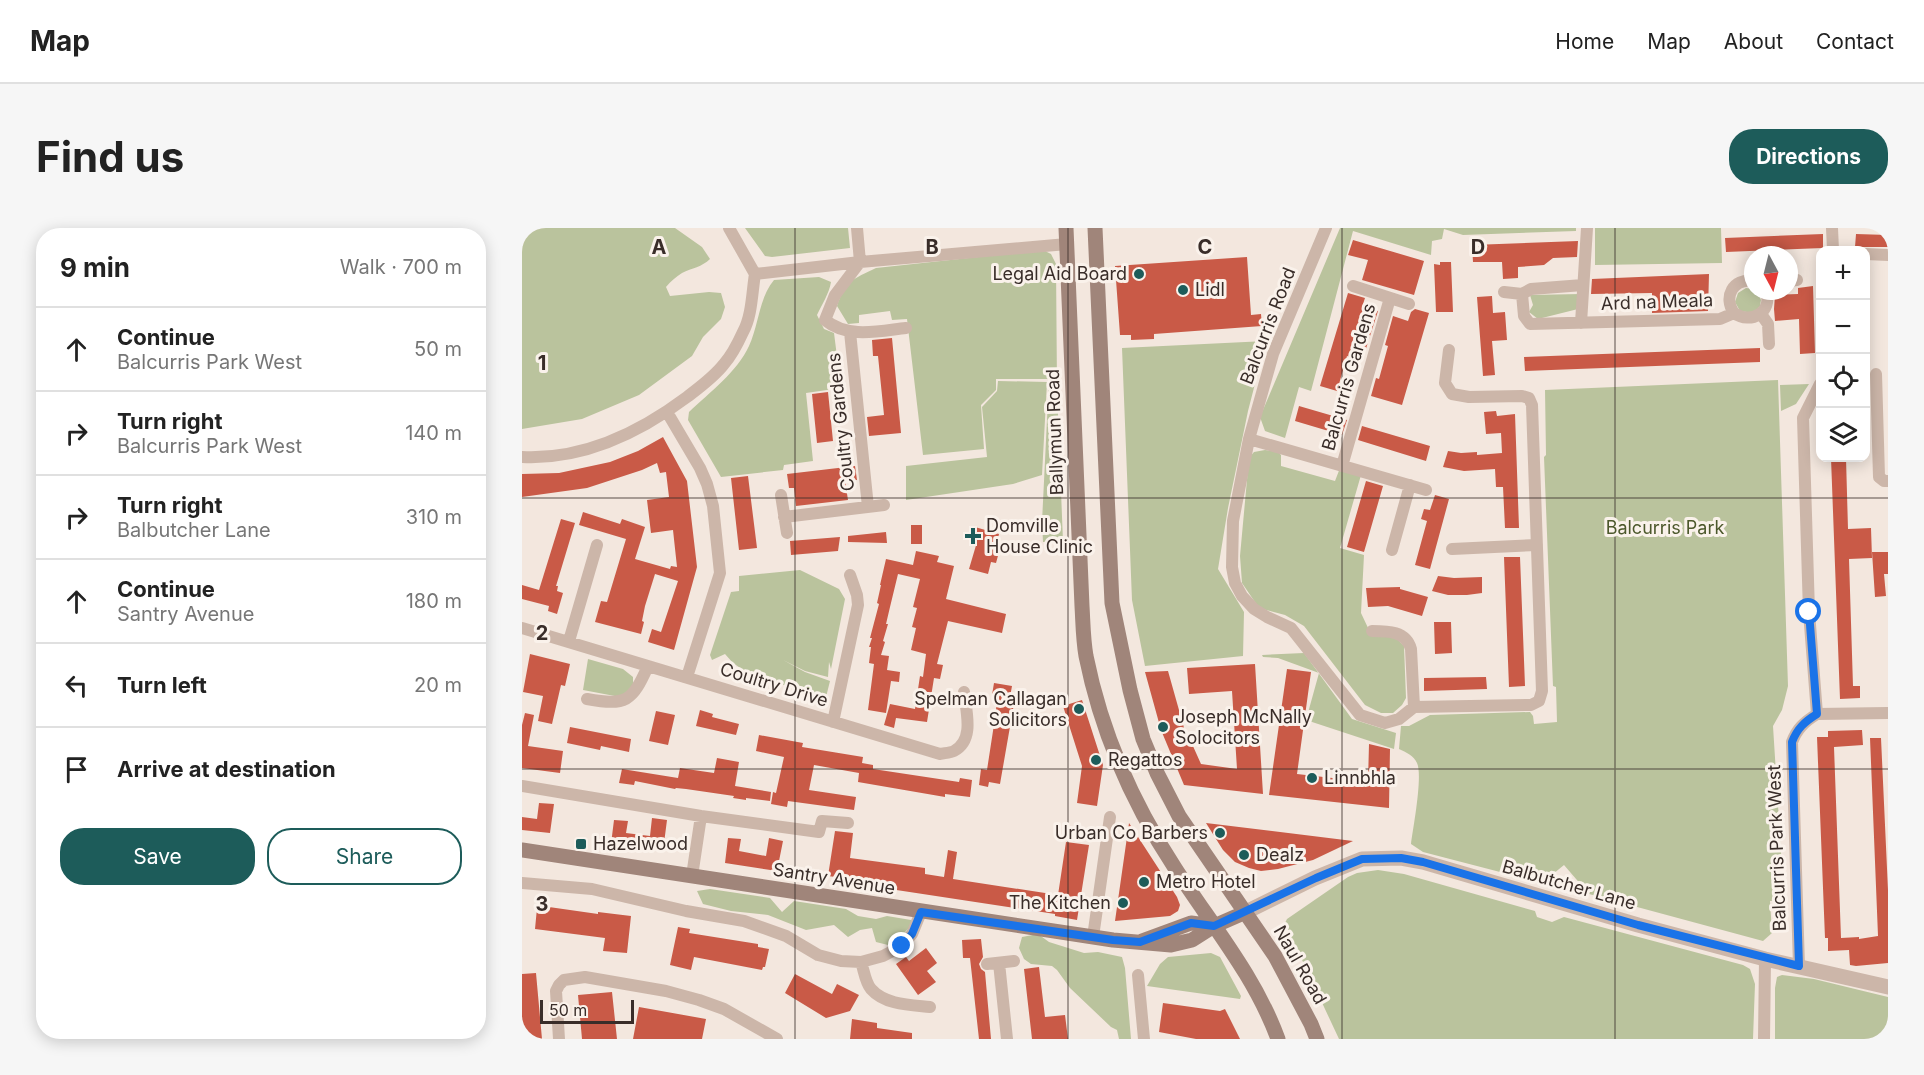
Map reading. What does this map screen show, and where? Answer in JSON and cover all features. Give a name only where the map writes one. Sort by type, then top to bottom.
[{"type":"main road","name":"Ballymun Road","points":[[1066,228],[1086,654],[1098,703],[1117,757],[1142,814],[1173,866],[1214,926]]},
{"type":"main road","points":[[1095,228],[1112,603],[1130,690],[1143,739],[1179,816],[1246,912]]},
{"type":"main road","name":"Santry Avenue","points":[[522,850],[1093,938],[1140,942],[1191,923],[1214,926],[1246,912]]},
{"type":"main road","name":"Naul Road","points":[[1246,912],[1275,956],[1317,1039]]},
{"type":"main road","points":[[1214,926],[1256,989],[1269,1014],[1278,1039]]},
{"type":"street","points":[[522,457],[540,458],[570,454],[602,445],[633,431],[667,412],[704,384],[725,363],[745,330],[755,274],[729,228]]},
{"type":"street","points":[[857,228],[860,262]]},
{"type":"street","name":"Balcurris Road","points":[[1326,228],[1273,354],[1249,439],[1233,521],[1232,554],[1235,583],[1242,596],[1254,609],[1291,628],[1360,715],[1385,723],[1399,719],[1414,707]]},
{"type":"street","name":"Ard na Meala","points":[[1581,323],[1587,228]]},
{"type":"street","points":[[1833,228],[1833,246]]},
{"type":"street","points":[[755,274],[860,262],[1067,244]]},
{"type":"street","points":[[1870,254],[1888,255]]},
{"type":"street","name":"Coultry Gardens","points":[[860,262],[835,295],[825,320],[831,325],[850,332],[906,328]]},
{"type":"street","name":"Ard na Meala","points":[[1744,280],[1732,288],[1729,301],[1734,313],[1746,318],[1761,314]]},
{"type":"street","name":"Ard na Meala","points":[[1583,285],[1531,289],[1522,294],[1524,316],[1530,324],[1720,319],[1734,313]]},
{"type":"street","name":"Balcurris Gardens","points":[[1353,286],[1409,304]]},
{"type":"street","points":[[1504,292],[1522,294]]},
{"type":"street","name":"Balcurris Gardens","points":[[1342,466],[1390,298]]},
{"type":"street","points":[[1768,300],[1761,314],[1768,324],[1769,344]]},
{"type":"street","name":"Coultry Gardens","points":[[850,332],[868,507]]},
{"type":"street","points":[[1372,631],[1389,631],[1408,640],[1411,649],[1414,707],[1531,705],[1539,701],[1542,691],[1532,405],[1529,398],[1522,396],[1469,397],[1452,394],[1445,383],[1449,350]]},
{"type":"street","points":[[1876,374],[1879,477],[1888,481]]},
{"type":"street","points":[[1816,393],[1803,418],[1809,612],[1817,714],[1888,714]]},
{"type":"street","points":[[667,412],[707,484],[713,506],[720,573],[687,677]]},
{"type":"street","points":[[1249,439],[1426,490]]},
{"type":"street","points":[[1392,550],[1410,485]]},
{"type":"street","points":[[781,495],[787,533]]},
{"type":"street","name":"Coultry Gardens","points":[[784,517],[884,506]]},
{"type":"street","points":[[569,641],[597,545]]},
{"type":"street","points":[[1452,549],[1537,545]]},
{"type":"street","points":[[833,722],[858,605],[850,575]]},
{"type":"street","name":"Coultry Drive","points":[[522,627],[940,754],[953,752],[963,743],[968,729],[964,692]]},
{"type":"street","points":[[586,699],[608,703],[630,697],[639,686],[648,666]]},
{"type":"street","name":"Balcurris Park West","points":[[1799,966],[1792,742],[1804,722],[1817,714]]},
{"type":"street","points":[[522,786],[701,816],[819,832],[822,820],[848,824]]},
{"type":"street","points":[[692,876],[701,816]]},
{"type":"street","points":[[1093,938],[1110,817]]},
{"type":"street","name":"Balbutcher Lane","points":[[1246,912],[1316,878],[1362,859],[1401,858],[1423,862],[1638,925],[1766,959],[1888,987]]},
{"type":"street","points":[[522,882],[592,889],[744,921],[786,936],[818,955],[841,961],[861,962],[883,956],[902,946],[912,934],[921,912]]},
{"type":"street","points":[[1764,1039],[1766,959]]},
{"type":"street","points":[[1007,1039],[993,964],[1014,961]]},
{"type":"street","points":[[861,962],[871,988],[880,996],[891,1001],[930,1007]]},
{"type":"street","points":[[1138,975],[1144,1039]]},
{"type":"street","points":[[559,1039],[556,992],[558,985],[564,980],[585,977],[699,999],[724,1009],[777,1039]]},
{"type":"green space","points":[[522,228],[675,228],[702,247],[710,259],[682,273],[672,281],[666,287],[670,296],[721,293],[725,307],[721,319],[703,337],[692,356],[639,395],[582,419],[522,429]]},
{"type":"green space","points":[[745,228],[848,228],[850,248],[765,256]]},
{"type":"green space","points":[[1340,228],[1576,228],[1576,231],[1463,235],[1444,229],[1442,239],[1432,241],[1431,255],[1353,231],[1311,391],[1299,387],[1285,438],[1265,431],[1260,417]]},
{"type":"green space","points":[[1595,228],[1721,228],[1722,263],[1595,265]]},
{"type":"green space","points":[[1043,250],[1051,254],[1056,264],[1057,388],[1063,542],[1043,542],[1049,379],[996,379],[996,390],[981,405],[984,449],[923,455],[907,319],[892,320],[890,311],[859,315],[859,323],[848,324],[837,306],[843,291],[851,282],[876,268]]},
{"type":"green space","points":[[819,277],[831,282],[817,315],[824,329],[834,333],[841,388],[806,393],[813,461],[784,465],[783,470],[721,477],[688,420],[689,412],[722,381],[744,355],[752,338],[765,295],[774,280]]},
{"type":"green space","points":[[1744,289],[1744,300],[1761,300],[1760,306],[1753,313],[1740,311],[1735,302],[1738,293]]},
{"type":"green space","points":[[1581,294],[1582,308],[1538,319],[1529,312],[1533,305],[1530,295]]},
{"type":"green space","points":[[1266,341],[1248,411],[1218,569],[1244,612],[1243,656],[1145,666],[1132,600],[1122,348]]},
{"type":"green space","name":"Balcurris Park","points":[[1778,380],[1788,686],[1782,710],[1773,726],[1784,900],[1770,901],[1772,933],[1763,941],[1589,894],[1564,865],[1542,883],[1423,852],[1411,844],[1419,770],[1414,758],[1399,749],[1401,726],[1409,726],[1430,715],[1530,712],[1534,724],[1557,722],[1556,687],[1553,686],[1544,457],[1546,455],[1545,390]]},
{"type":"green space","points":[[998,381],[1047,382],[1042,475],[1013,484],[906,500],[906,466],[987,457],[982,407],[997,391]]},
{"type":"green space","points":[[1809,384],[1796,404],[1781,411],[1780,385]]},
{"type":"green space","points":[[1265,450],[1278,452],[1281,455],[1281,466],[1335,481],[1340,468],[1361,475],[1340,548],[1364,555],[1361,613],[1369,630],[1389,631],[1404,646],[1406,698],[1393,713],[1381,713],[1365,705],[1304,626],[1285,615],[1259,608],[1242,583],[1240,556],[1249,458],[1254,452]]},
{"type":"green space","points":[[800,570],[839,589],[845,599],[831,669],[829,662],[828,677],[805,671],[783,660],[805,672],[830,681],[826,697],[752,676],[733,663],[725,654],[712,660],[710,655],[731,592],[739,591],[739,576]]},
{"type":"green space","points":[[1304,653],[1318,673],[1278,658],[1262,655]]},
{"type":"green space","points":[[588,659],[623,669],[633,677],[633,687],[620,697],[583,690]]},
{"type":"green space","points":[[1319,673],[1352,719],[1396,733],[1394,749],[1306,720]]},
{"type":"green space","points":[[1378,870],[1404,874],[1535,911],[1537,917],[1552,922],[1564,917],[1743,965],[1750,969],[1755,984],[1753,1039],[1339,1039],[1296,947],[1283,927],[1287,919],[1348,877],[1357,873]]},
{"type":"green space","points":[[710,889],[770,898],[782,912],[794,901],[846,909],[858,916],[876,919],[887,916],[911,920],[912,925],[888,945],[876,942],[872,928],[860,930],[848,937],[834,925],[806,930],[768,915],[731,911],[703,904],[697,891]]},
{"type":"green space","points":[[1038,934],[1049,942],[1084,953],[1098,952],[1122,957],[1131,1039],[1119,1039],[1117,1030],[1070,988],[1052,966],[1031,964],[1024,959],[1019,948],[1022,937]]},
{"type":"green space","points":[[1211,953],[1220,957],[1241,996],[1240,999],[1147,986],[1160,964],[1168,957]]},
{"type":"green space","points":[[1782,975],[1814,979],[1888,997],[1888,1039],[1775,1039],[1775,988],[1777,977]]},
{"type":"building","points":[[1823,234],[1823,246],[1798,249],[1798,246],[1744,246],[1744,251],[1726,252],[1725,238]]},
{"type":"building","points":[[1856,234],[1888,235],[1888,247],[1855,246]]},
{"type":"building","points":[[1353,240],[1424,261],[1414,295],[1362,280],[1368,260],[1348,255]]},
{"type":"building","points":[[1578,241],[1577,257],[1553,258],[1544,265],[1518,267],[1518,278],[1503,279],[1502,262],[1473,262],[1472,245]]},
{"type":"building","name":"Lidl","points":[[1247,257],[1251,315],[1261,314],[1262,326],[1154,334],[1154,339],[1131,340],[1131,335],[1120,335],[1115,266]]},
{"type":"building","points":[[1440,262],[1451,262],[1453,312],[1436,312],[1434,264],[1440,265]]},
{"type":"building","points":[[1709,274],[1708,311],[1652,313],[1652,293],[1591,294],[1592,279]]},
{"type":"building","points":[[1813,286],[1815,353],[1800,354],[1799,319],[1775,321],[1775,300],[1798,300],[1798,288]]},
{"type":"building","points":[[1348,293],[1365,298],[1362,307],[1378,311],[1362,361],[1347,356],[1337,391],[1320,386]]},
{"type":"building","points":[[1492,296],[1493,313],[1505,312],[1507,340],[1492,341],[1495,375],[1483,376],[1477,297]]},
{"type":"building","points":[[1415,309],[1429,313],[1402,405],[1371,396],[1376,378],[1379,379],[1393,316],[1408,321],[1411,312]]},
{"type":"building","points":[[892,338],[901,433],[869,436],[867,417],[884,415],[878,356],[873,356],[872,340]]},
{"type":"building","points":[[1760,348],[1760,362],[1525,371],[1524,357]]},
{"type":"building","points":[[828,392],[833,441],[817,443],[812,394]]},
{"type":"building","points":[[1299,406],[1347,420],[1342,435],[1295,421]]},
{"type":"building","points":[[1496,411],[1497,416],[1515,414],[1519,528],[1505,528],[1503,487],[1496,487],[1495,469],[1464,471],[1443,467],[1448,451],[1477,452],[1477,455],[1502,453],[1501,433],[1486,434],[1484,412]]},
{"type":"building","points":[[1362,426],[1430,446],[1426,461],[1358,440]]},
{"type":"building","points":[[663,437],[687,481],[697,567],[674,650],[648,642],[652,629],[661,632],[678,581],[655,574],[645,606],[641,634],[595,622],[601,601],[607,602],[626,539],[579,525],[583,512],[620,524],[622,519],[645,527],[635,559],[670,569],[671,566],[677,567],[673,530],[651,533],[647,500],[669,497],[666,472],[660,473],[657,463],[587,488],[522,497],[522,474],[559,473],[610,462],[638,451]]},
{"type":"building","points":[[1831,462],[1846,462],[1848,529],[1871,528],[1872,558],[1849,559],[1853,686],[1860,686],[1860,698],[1840,699]]},
{"type":"building","points":[[855,466],[857,480],[845,481],[848,500],[796,506],[794,488],[789,488],[787,474]]},
{"type":"building","points":[[748,476],[757,548],[739,550],[731,478]]},
{"type":"building","points":[[1366,481],[1383,486],[1364,552],[1347,547]]},
{"type":"building","points":[[1435,495],[1449,499],[1430,569],[1415,565],[1427,521],[1421,519],[1424,509],[1430,510]]},
{"type":"building","points":[[561,519],[575,523],[556,586],[558,586],[557,591],[563,593],[557,614],[548,611],[549,606],[522,599],[522,585],[539,590]]},
{"type":"building","points":[[911,525],[922,525],[922,544],[911,544]]},
{"type":"building","points":[[975,527],[999,534],[995,550],[999,552],[996,563],[991,562],[988,574],[969,569],[977,542],[971,541]]},
{"type":"building","points":[[886,532],[887,543],[848,542],[848,536]]},
{"type":"building","points":[[840,537],[838,551],[791,555],[790,541]]},
{"type":"building","points":[[916,551],[939,556],[937,562],[954,566],[946,599],[1006,614],[1002,633],[948,621],[937,664],[943,665],[940,679],[934,678],[927,722],[896,718],[894,728],[884,725],[890,704],[915,709],[920,676],[923,677],[926,654],[911,650],[916,628],[912,627],[917,608],[913,607],[920,579],[898,574],[881,655],[889,656],[887,670],[900,672],[899,682],[891,681],[886,713],[868,710],[874,664],[869,663],[871,647],[869,647],[872,638],[870,638],[879,604],[877,603],[886,559],[913,565]]},
{"type":"building","points":[[1872,552],[1888,552],[1888,574],[1884,574],[1886,596],[1875,597]]},
{"type":"building","points":[[1504,557],[1520,557],[1525,686],[1509,687]]},
{"type":"building","points":[[1438,576],[1482,577],[1482,593],[1448,595],[1432,591]]},
{"type":"building","points":[[1400,587],[1400,589],[1428,597],[1422,616],[1388,606],[1368,607],[1366,588]]},
{"type":"building","points":[[1434,622],[1451,622],[1452,653],[1435,654]]},
{"type":"building","points":[[530,654],[570,664],[565,686],[561,685],[552,724],[538,721],[543,696],[523,692]]},
{"type":"building","points":[[1255,664],[1263,794],[1184,785],[1161,730],[1145,672],[1168,671],[1186,735],[1201,764],[1237,769],[1232,691],[1189,694],[1187,668]]},
{"type":"building","points":[[1287,669],[1311,672],[1297,774],[1368,782],[1369,744],[1390,749],[1389,808],[1269,795]]},
{"type":"building","points":[[1486,677],[1487,689],[1424,691],[1424,678]]},
{"type":"building","points":[[994,683],[1012,686],[1010,697],[1015,698],[1000,784],[989,782],[988,787],[979,785],[981,769],[987,770],[993,731],[998,695],[992,695]]},
{"type":"building","points":[[1082,700],[1103,765],[1097,806],[1077,803],[1082,766],[1063,706]]},
{"type":"building","points":[[700,710],[713,714],[712,717],[739,724],[736,735],[696,726]]},
{"type":"building","points":[[656,711],[675,715],[668,745],[649,741]]},
{"type":"building","points":[[525,713],[534,715],[528,746],[563,751],[560,773],[522,768],[522,725]]},
{"type":"building","points":[[570,727],[631,739],[629,752],[601,746],[600,750],[567,743]]},
{"type":"building","points":[[1862,730],[1863,745],[1834,747],[1841,938],[1859,937],[1859,939],[1878,936],[1870,738],[1881,738],[1888,890],[1888,963],[1856,966],[1850,965],[1849,950],[1828,951],[1828,938],[1825,938],[1817,737],[1828,737],[1828,731]]},
{"type":"building","points":[[759,735],[803,743],[802,747],[863,757],[862,763],[873,765],[873,769],[959,782],[960,778],[972,780],[970,797],[945,794],[945,797],[858,782],[859,773],[814,765],[809,790],[856,797],[854,810],[788,801],[787,807],[771,804],[773,792],[776,793],[784,757],[756,751]]},
{"type":"building","points":[[717,758],[739,762],[735,786],[771,792],[770,801],[746,798],[746,800],[733,798],[734,796],[675,789],[635,781],[634,785],[619,783],[622,769],[678,778],[680,768],[714,773]]},
{"type":"building","points":[[539,803],[554,804],[550,833],[522,830],[522,817],[537,819]]},
{"type":"building","points":[[652,818],[667,820],[663,851],[611,844],[614,820],[628,821],[626,833],[650,836]]},
{"type":"building","name":"Metro Hotel","points":[[1129,823],[1177,897],[1180,905],[1178,911],[1170,916],[1115,921]]},
{"type":"building","points":[[1206,823],[1353,841],[1313,860],[1261,871],[1235,862],[1223,850]]},
{"type":"building","points":[[835,831],[853,833],[850,858],[925,868],[925,874],[944,877],[948,850],[957,852],[953,879],[1058,895],[1066,842],[1089,845],[1077,920],[1055,916],[1055,914],[857,884],[858,880],[828,876]]},
{"type":"building","points":[[728,838],[741,839],[739,851],[766,856],[769,838],[783,841],[777,871],[725,863]]},
{"type":"building","points":[[549,907],[631,916],[627,953],[603,951],[605,938],[535,929],[537,908],[549,909]]},
{"type":"building","points":[[678,927],[690,929],[689,933],[758,944],[758,947],[769,949],[765,967],[762,970],[694,957],[691,970],[670,965]]},
{"type":"building","points":[[981,939],[983,957],[979,964],[985,972],[991,1039],[979,1039],[970,958],[963,958],[962,940]]},
{"type":"building","points":[[926,948],[937,963],[927,971],[936,982],[918,995],[896,964],[906,957],[909,961]]},
{"type":"building","points":[[1039,967],[1045,1017],[1065,1015],[1068,1039],[1032,1039],[1024,969]]},
{"type":"building","points":[[536,973],[542,1039],[522,1039],[522,974]]},
{"type":"building","points":[[795,974],[832,994],[837,984],[859,995],[850,1011],[826,1018],[785,993]]},
{"type":"building","points":[[612,992],[617,1039],[582,1039],[578,995]]},
{"type":"building","points":[[1163,1003],[1220,1011],[1225,1009],[1240,1039],[1196,1039],[1159,1032]]},
{"type":"building","points":[[639,1007],[706,1019],[702,1039],[633,1039]]},
{"type":"building","points":[[852,1019],[877,1023],[877,1028],[912,1033],[912,1039],[850,1039]]},
{"type":"place","name":"Legal Aid Board","points":[[1139,274]]},
{"type":"place","name":"Lidl","points":[[1183,290]]},
{"type":"place","name":"Domville House Clinic","points":[[973,536]]},
{"type":"place","name":"Spelman Callagan Solicitors","points":[[1079,709]]},
{"type":"place","name":"Joseph McNally Solocitors","points":[[1163,727]]},
{"type":"place","name":"Regattos","points":[[1096,760]]},
{"type":"place","name":"Linnbhla","points":[[1312,778]]},
{"type":"place","name":"Urban Co Barbers","points":[[1220,833]]},
{"type":"place","name":"Hazelwood","points":[[581,844]]},
{"type":"place","name":"Dealz","points":[[1244,855]]},
{"type":"place","name":"Metro Hotel","points":[[1144,882]]},
{"type":"place","name":"The Kitchen","points":[[1123,903]]},
{"type":"route","points":[[902,946],[912,934],[921,912],[1140,942],[1191,923],[1214,926],[1362,859],[1401,858],[1423,862],[1638,925],[1799,966],[1792,742],[1804,722],[1817,714],[1809,612]]}]
